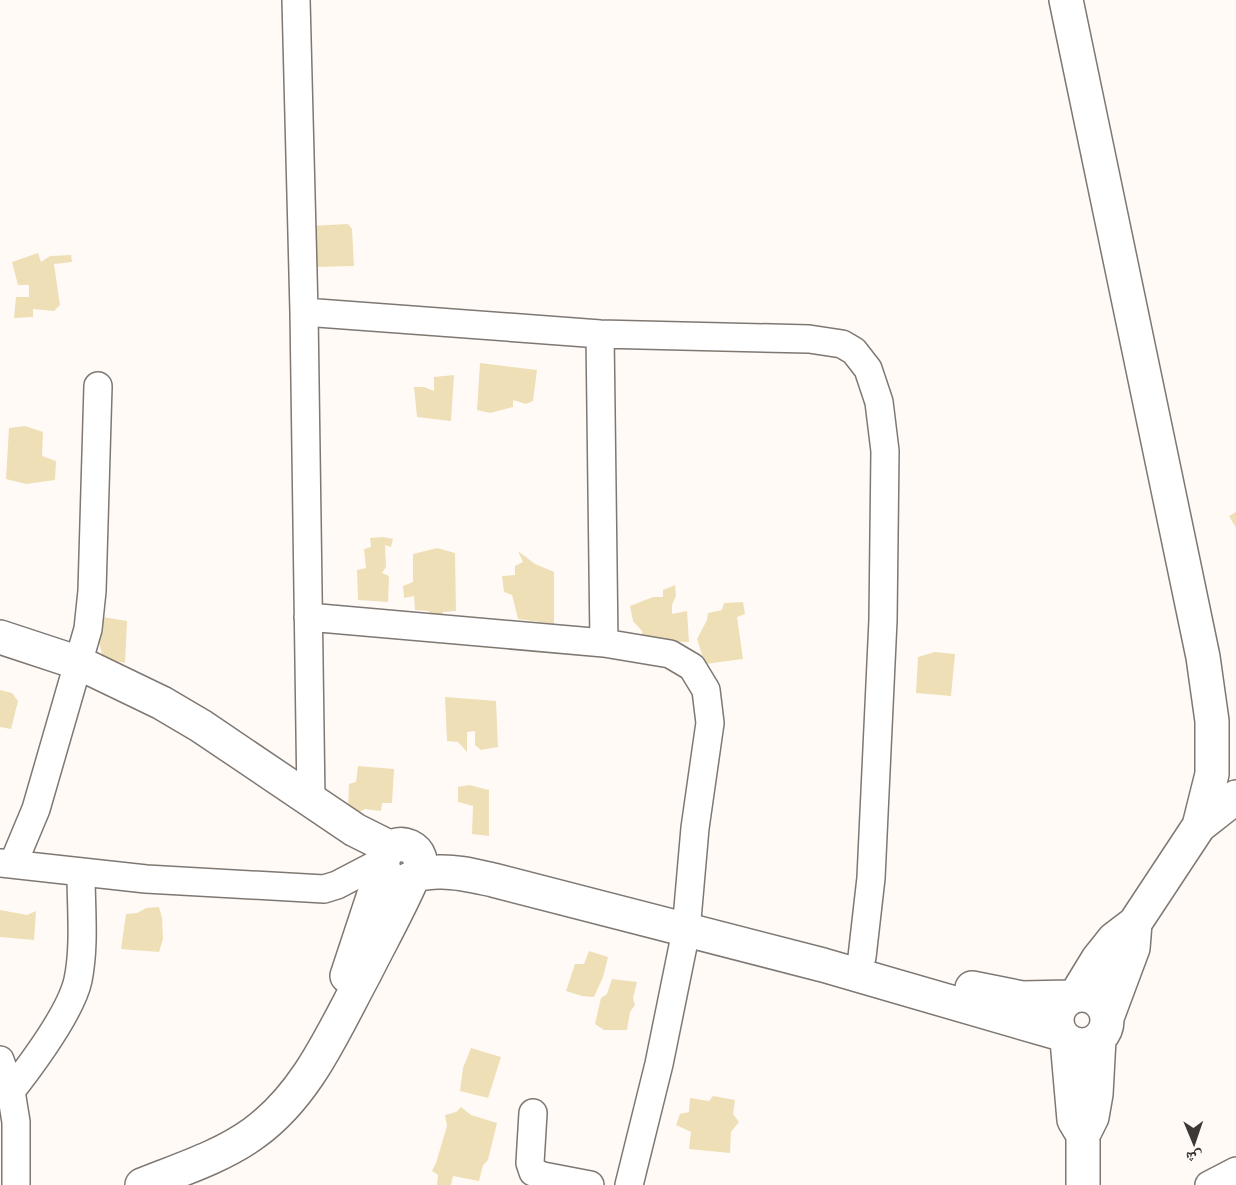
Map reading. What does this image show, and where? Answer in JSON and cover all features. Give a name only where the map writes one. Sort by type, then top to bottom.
[{"type":"street","points":[[296,0],[304,312],[311,801]]},
{"type":"street","points":[[1066,0],[1203,657],[1212,721],[1212,774],[1199,826]]},
{"type":"street","points":[[304,312],[600,334],[809,339],[842,344],[854,351],[868,369],[879,402],[885,451],[884,620],[871,878],[862,957]]},
{"type":"street","points":[[600,334],[603,643]]},
{"type":"street","points":[[98,386],[92,591],[88,629],[36,809],[6,864],[180,881],[324,889],[399,862]]},
{"type":"street","points":[[308,617],[603,643],[670,654],[692,667],[706,690],[710,723],[695,828],[687,921],[659,1064],[629,1185]]},
{"type":"street","points":[[0,637],[79,663],[132,687],[182,715],[355,830],[399,862],[437,872],[459,873],[862,957],[985,992],[1022,998],[1084,994],[1100,1001],[1104,1027]]},
{"type":"street","points":[[1083,1135],[1074,1119],[1064,1037],[1057,1017],[1059,1009],[1073,996],[1114,939],[1135,923],[1199,826],[1236,797]]},
{"type":"street","points":[[142,1185],[218,1153],[254,1133],[282,1110],[304,1083],[320,1054],[399,862]]},
{"type":"street","points":[[11,1091],[39,1054],[71,999],[78,982],[81,955],[81,873]]},
{"type":"street","points":[[687,921],[823,965],[1064,1037],[1075,1044],[1083,1045],[1104,1027]]},
{"type":"street","points":[[1083,1185],[1083,1135],[1092,1117],[1104,1027],[1133,948],[1135,923]]},
{"type":"street","points":[[0,1060],[11,1091],[17,1145],[16,1185]]},
{"type":"street","points":[[533,1113],[530,1162],[533,1172],[590,1185]]},
{"type":"street","points":[[1209,1185],[1236,1171]]},
{"type":"building","points":[[348,224],[352,229],[354,266],[314,267],[309,226]]},
{"type":"building","points":[[38,253],[41,262],[50,256],[71,255],[72,262],[54,264],[60,305],[54,311],[33,309],[33,317],[14,318],[16,297],[29,297],[29,285],[18,285],[12,262]]},
{"type":"building","points":[[480,363],[537,370],[533,401],[526,404],[513,400],[513,407],[490,413],[477,410]]},
{"type":"building","points":[[454,375],[451,421],[417,417],[414,387],[424,387],[434,391],[434,377]]},
{"type":"building","points":[[25,426],[43,432],[42,456],[56,461],[55,480],[26,484],[6,479],[9,428]]},
{"type":"building","points":[[1236,512],[1236,528],[1229,516]]},
{"type":"building","points":[[370,538],[393,539],[391,547],[385,545],[386,567],[382,573],[389,576],[388,602],[358,600],[357,570],[366,568],[364,549],[371,547]]},
{"type":"building","points":[[437,548],[455,553],[456,611],[443,612],[442,619],[430,619],[429,611],[415,610],[414,596],[404,598],[403,586],[413,582],[413,554]]},
{"type":"building","points":[[518,551],[535,564],[554,572],[554,624],[518,619],[512,595],[504,592],[502,576],[515,575],[515,566],[523,562]]},
{"type":"building","points":[[675,585],[676,596],[672,605],[672,614],[687,611],[689,642],[643,641],[642,631],[633,621],[630,606],[653,597],[663,597],[663,590]]},
{"type":"building","points":[[743,602],[745,614],[737,617],[743,659],[705,664],[697,639],[707,620],[708,613],[722,610],[724,603]]},
{"type":"building","points":[[103,617],[127,621],[125,663],[103,658],[98,638],[102,628],[95,626],[96,619]]},
{"type":"building","points":[[935,652],[955,654],[951,696],[916,693],[918,657]]},
{"type":"building","points":[[0,690],[12,693],[18,701],[11,729],[0,727]]},
{"type":"building","points":[[445,697],[496,701],[498,747],[481,750],[475,745],[475,731],[467,732],[467,752],[458,742],[447,741]]},
{"type":"building","points":[[358,766],[394,769],[392,803],[382,803],[381,811],[365,809],[354,815],[348,808],[349,784],[356,782]]},
{"type":"building","points":[[469,785],[489,790],[489,836],[472,834],[473,806],[458,802],[458,787]]},
{"type":"building","points":[[159,907],[163,939],[159,952],[121,949],[126,914]]},
{"type":"building","points":[[0,910],[27,915],[36,911],[34,940],[0,937]]},
{"type":"building","points":[[589,951],[608,957],[603,977],[594,997],[566,991],[575,964],[584,964]]},
{"type":"building","points":[[612,979],[637,982],[633,998],[635,1005],[630,1012],[627,1030],[604,1030],[595,1024],[601,998],[607,994]]},
{"type":"building","points":[[471,1048],[501,1057],[488,1098],[460,1091],[463,1068]]},
{"type":"building","points":[[713,1096],[735,1100],[733,1114],[739,1122],[731,1132],[730,1153],[689,1149],[691,1132],[676,1125],[680,1114],[689,1112],[690,1098],[709,1101]]},
{"type":"building","points":[[461,1107],[471,1115],[497,1123],[488,1160],[483,1165],[479,1181],[453,1176],[451,1185],[437,1185],[438,1175],[432,1171],[447,1126],[445,1115],[456,1112]]}]
